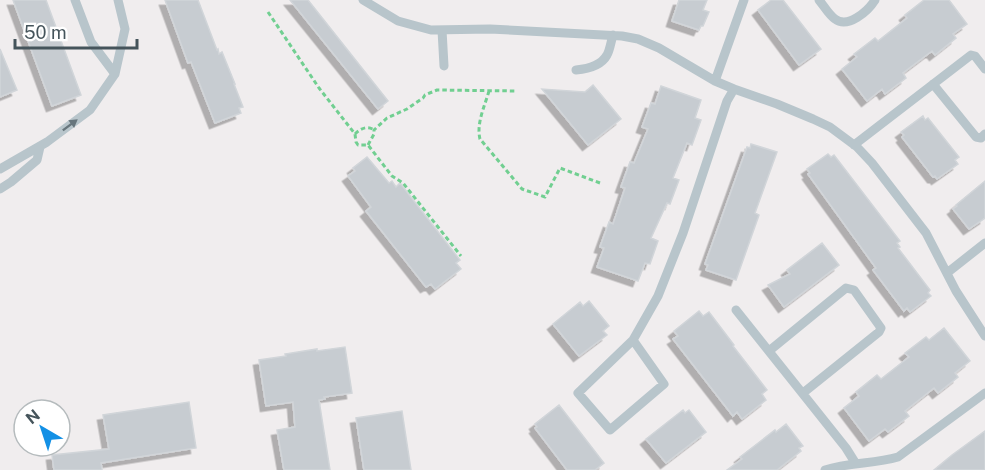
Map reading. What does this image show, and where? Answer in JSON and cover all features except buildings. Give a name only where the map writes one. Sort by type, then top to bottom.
[{"type":"lane","points":[[75,0],[91,42],[116,74]]},
{"type":"lane","points":[[12,182],[2,169],[40,147],[90,110],[116,74],[125,29],[118,0]]},
{"type":"lane","points":[[363,0],[398,21],[431,30],[490,29],[613,35],[630,38],[648,44],[715,81],[830,127],[855,145],[872,163],[926,233],[956,291],[985,336]]},
{"type":"lane","points":[[715,81],[744,0]]},
{"type":"lane","points":[[819,0],[835,20],[844,22],[851,21],[871,6],[875,0]]},
{"type":"lane","points":[[442,30],[444,66]]},
{"type":"lane","points":[[576,70],[588,69],[607,56],[613,35]]},
{"type":"lane","points":[[855,145],[971,55],[975,56],[985,69]]},
{"type":"lane","points":[[933,84],[976,137],[981,138],[985,134]]},
{"type":"lane","points":[[633,340],[664,384],[610,430],[578,393],[633,340],[658,296],[727,101],[734,89]]},
{"type":"lane","points":[[0,189],[12,182],[36,160],[40,147]]},
{"type":"lane","points":[[947,273],[985,243]]},
{"type":"lane","points":[[769,351],[846,288],[854,290],[880,328],[879,332],[803,393]]},
{"type":"lane","points":[[736,310],[846,448],[856,464]]},
{"type":"lane","points":[[825,470],[837,466],[898,458],[985,393]]},
{"type":"path","points":[[268,12],[319,88],[355,134],[358,145],[368,145]]},
{"type":"path","points":[[368,145],[374,130],[387,118],[406,110],[424,95],[437,90],[517,91]]},
{"type":"path","points":[[489,91],[478,133],[480,139],[522,189],[545,197],[560,168],[600,183]]},
{"type":"path","points":[[355,134],[366,128],[374,130]]},
{"type":"path","points":[[368,145],[392,176],[403,183],[462,256]]}]
